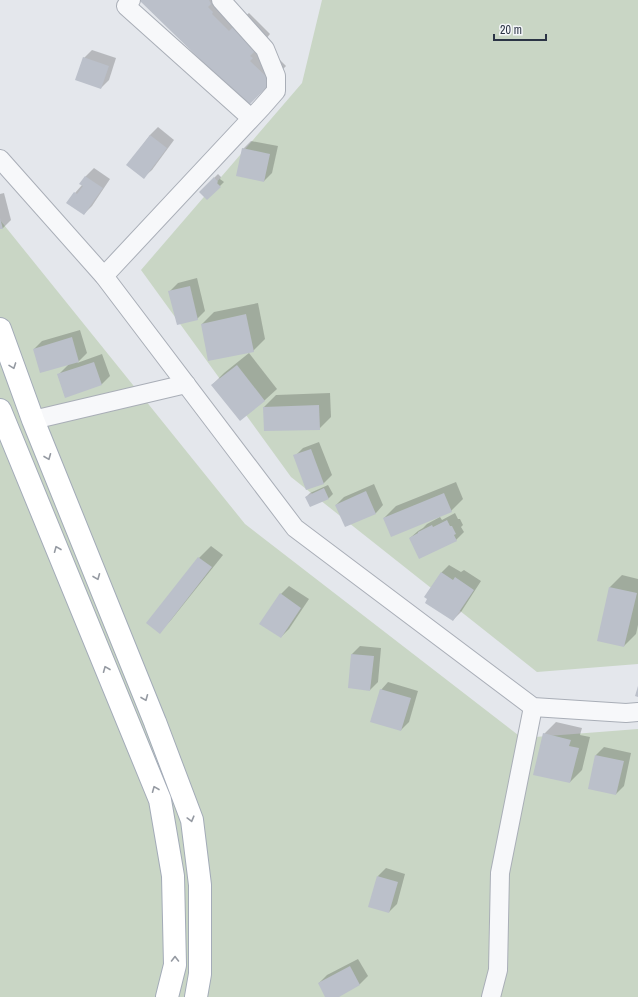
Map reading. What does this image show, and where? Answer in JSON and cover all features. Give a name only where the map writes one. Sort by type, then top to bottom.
[{"type":"main road","points":[[0,329],[33,420],[155,722],[192,820],[200,885],[200,974],[196,997]]},
{"type":"main road","points":[[0,410],[160,800],[173,876],[175,965],[167,997]]},
{"type":"street","points":[[131,0],[126,6],[251,118]]},
{"type":"street","points":[[104,276],[276,91],[276,76],[265,48],[221,0]]},
{"type":"street","points":[[0,159],[104,276],[295,528],[533,707],[626,713],[638,712]]},
{"type":"street","points":[[33,420],[186,384]]},
{"type":"street","points":[[491,997],[498,970],[500,873],[533,707]]},
{"type":"green space","points":[[322,0],[638,0],[638,664],[537,672],[291,477],[141,270],[302,83]]},
{"type":"green space","points":[[0,220],[245,524],[522,738],[638,729],[638,997],[0,997]]},
{"type":"building","points":[[139,0],[209,0],[211,4],[208,7],[213,12],[212,14],[229,31],[233,27],[256,50],[250,56],[253,58],[250,61],[272,82],[248,106]]},
{"type":"building","points":[[83,57],[109,66],[101,89],[75,80]]},
{"type":"building","points":[[150,135],[167,148],[144,179],[126,165]]},
{"type":"building","points":[[242,148],[270,154],[264,182],[236,176]]},
{"type":"building","points":[[85,176],[103,188],[84,215],[66,203],[74,192],[77,194],[83,186],[79,184]]},
{"type":"building","points":[[214,177],[221,187],[207,200],[199,192]]},
{"type":"building","points":[[0,218],[3,229],[0,229]]},
{"type":"building","points":[[190,286],[198,320],[177,325],[168,291]]},
{"type":"building","points":[[246,314],[254,352],[208,361],[201,324]]},
{"type":"building","points":[[72,337],[79,362],[40,373],[33,349]]},
{"type":"building","points":[[94,362],[102,385],[65,398],[57,374]]},
{"type":"building","points":[[237,365],[265,401],[240,421],[211,385]]},
{"type":"building","points":[[319,405],[320,430],[264,431],[263,407]]},
{"type":"building","points":[[311,449],[324,484],[306,490],[293,455]]},
{"type":"building","points":[[324,488],[329,499],[310,507],[305,497]]},
{"type":"building","points":[[366,491],[376,514],[345,527],[335,505]]},
{"type":"building","points":[[444,493],[452,512],[391,537],[383,518]]},
{"type":"building","points":[[447,520],[456,534],[454,535],[457,541],[419,559],[409,538],[432,525],[433,527]]},
{"type":"building","points":[[198,557],[212,567],[160,634],[146,623]]},
{"type":"building","points":[[441,572],[453,580],[455,577],[474,590],[453,621],[425,603],[427,599],[424,597]]},
{"type":"building","points":[[609,587],[637,593],[624,647],[597,641]]},
{"type":"building","points":[[280,593],[301,608],[281,638],[259,624]]},
{"type":"building","points":[[351,654],[374,656],[370,691],[348,688]]},
{"type":"building","points":[[638,686],[638,697],[635,696]]},
{"type":"building","points":[[380,689],[411,698],[401,731],[370,722]]},
{"type":"building","points":[[543,733],[571,740],[569,746],[579,748],[570,783],[533,775]]},
{"type":"building","points":[[595,755],[624,761],[616,795],[588,789]]},
{"type":"building","points":[[377,876],[398,882],[389,913],[368,907]]},
{"type":"building","points":[[350,966],[360,985],[339,997],[325,997],[318,983]]}]
